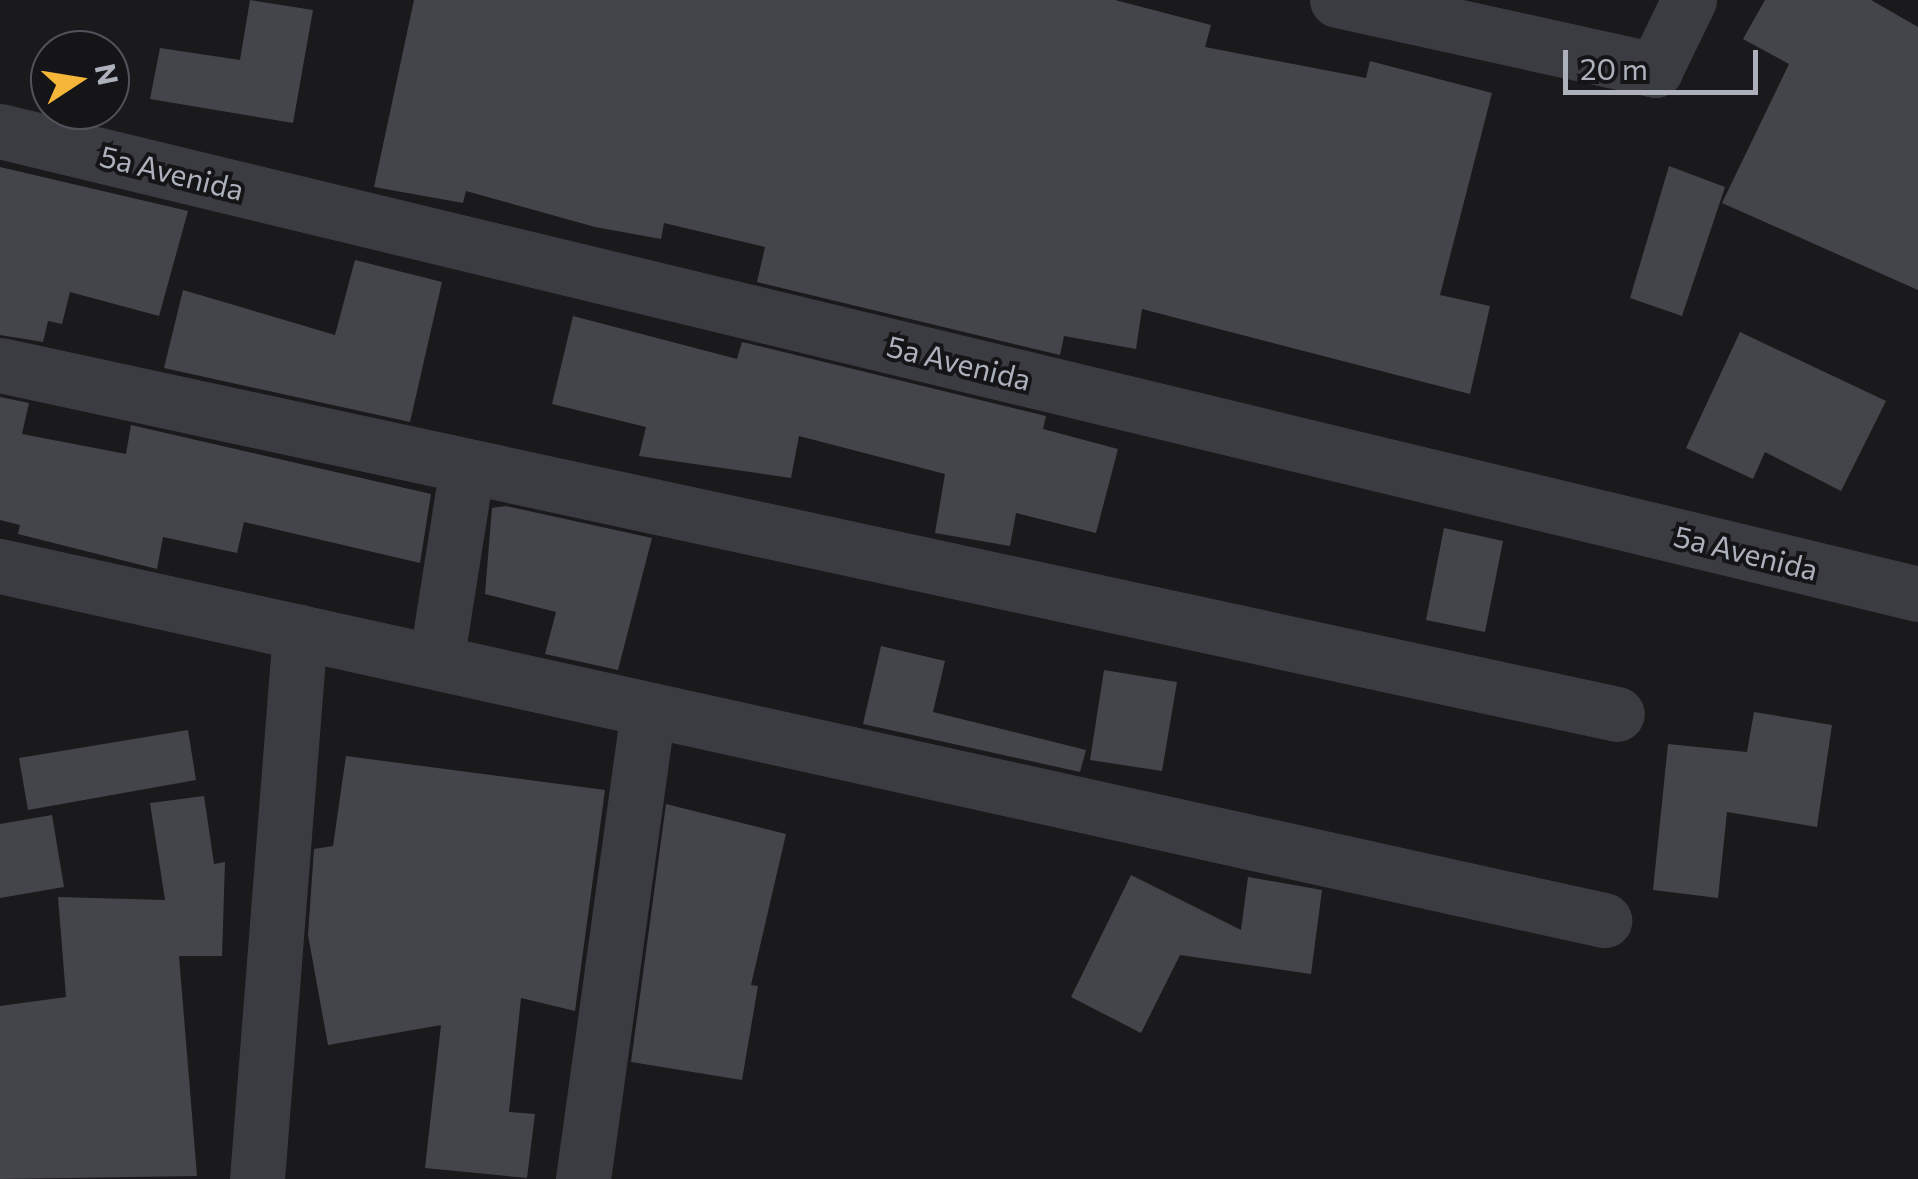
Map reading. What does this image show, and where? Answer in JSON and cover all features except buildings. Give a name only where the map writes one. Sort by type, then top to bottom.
[{"type":"street","points":[[1338,0],[1655,70],[1689,0]]},
{"type":"street","name":"5a Avenida","points":[[0,130],[1918,594]]},
{"type":"street","points":[[0,365],[466,472],[1617,714]]},
{"type":"street","points":[[436,662],[466,472]]},
{"type":"street","points":[[0,566],[1604,920]]},
{"type":"street","points":[[257,1179],[300,632]]},
{"type":"street","points":[[583,1179],[648,709]]}]
